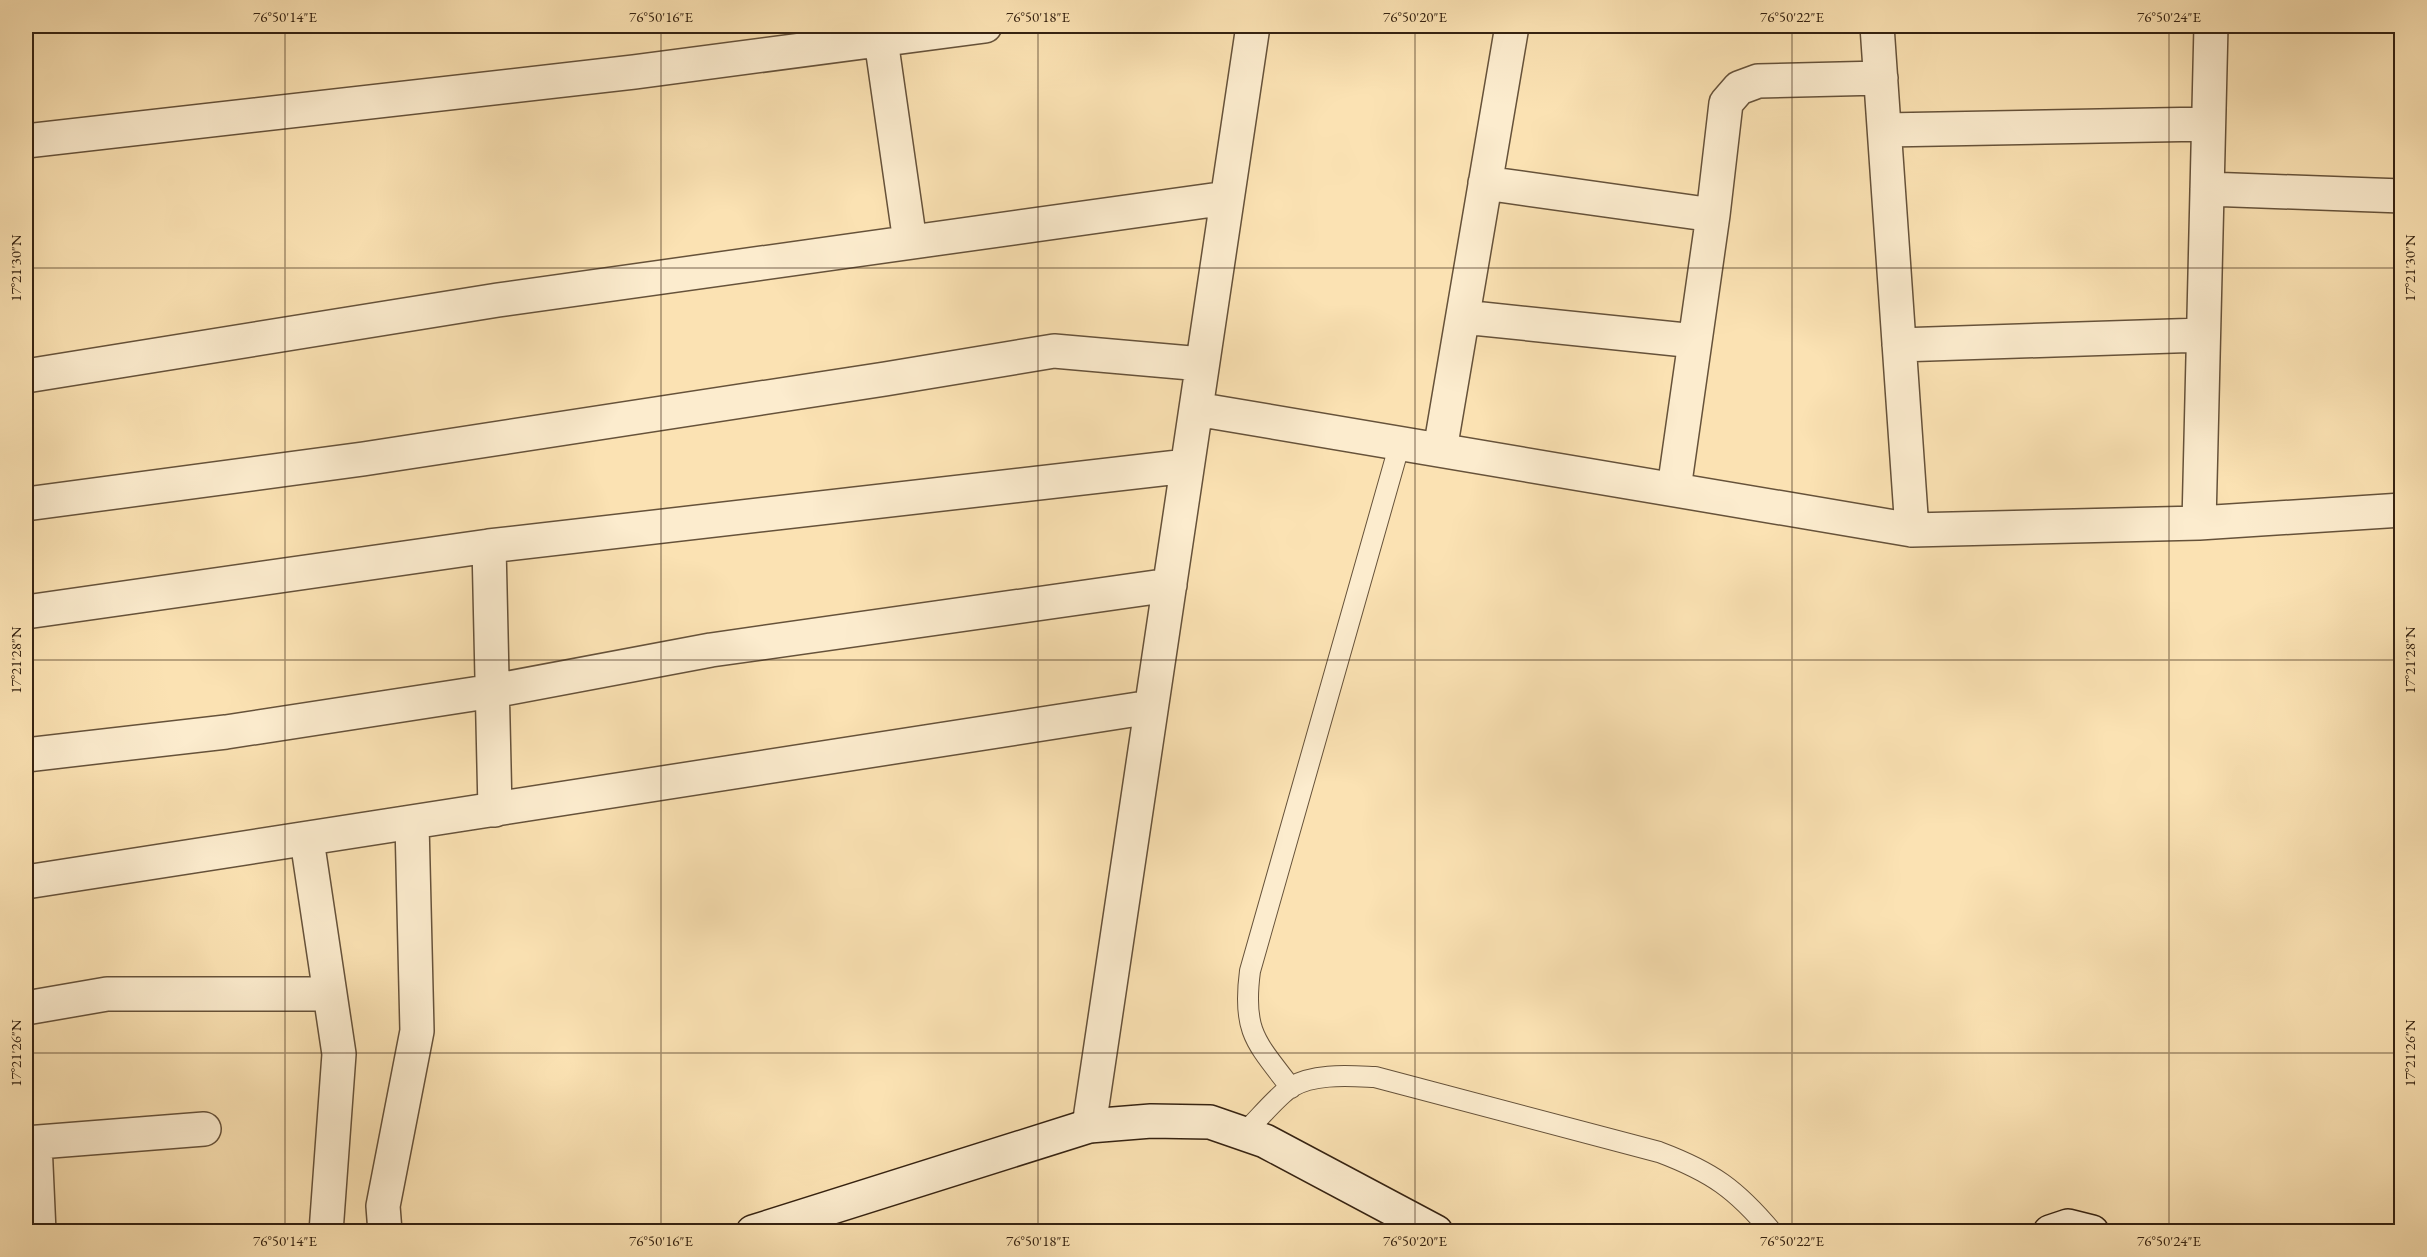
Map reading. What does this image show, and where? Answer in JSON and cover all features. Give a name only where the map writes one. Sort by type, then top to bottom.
[{"type":"street","points":[[26,141],[634,72],[880,32],[985,26]]},
{"type":"street","points":[[1089,1126],[1253,26]]},
{"type":"street","points":[[1440,450],[1512,26]]},
{"type":"street","points":[[1877,26],[1912,530]]},
{"type":"street","points":[[2199,523],[2211,26]]},
{"type":"street","points":[[880,32],[910,242]]},
{"type":"street","points":[[1674,489],[1713,215],[1726,103],[1739,88],[1758,81],[1881,78]]},
{"type":"street","points":[[1884,130],[2208,124]]},
{"type":"street","points":[[1485,183],[1713,215]]},
{"type":"street","points":[[2207,189],[2402,196]]},
{"type":"street","points":[[26,376],[498,300],[1227,198]]},
{"type":"street","points":[[1463,317],[1695,341]]},
{"type":"street","points":[[1899,345],[2203,335]]},
{"type":"street","points":[[26,504],[363,459],[1054,351],[1202,364]]},
{"type":"street","points":[[1196,409],[1912,530],[2199,523],[2402,510]]},
{"type":"street","points":[[26,612],[489,546],[1187,466]]},
{"type":"street","points":[[489,546],[495,810]]},
{"type":"street","points":[[26,755],[226,732],[493,691],[711,650],[1170,585]]},
{"type":"street","points":[[26,882],[308,840],[1151,707]]},
{"type":"street","points":[[385,1232],[383,1206],[417,1031],[412,823]]},
{"type":"street","points":[[308,840],[339,1054],[326,1232]]},
{"type":"street","points":[[26,1008],[107,994],[330,994]]},
{"type":"street","points":[[753,1232],[1089,1126],[1151,1121],[1210,1122],[1265,1141],[1436,1232]]},
{"type":"street","points":[[39,1232],[30,1143],[204,1129]]},
{"type":"street","points":[[2050,1232],[2068,1226],[2092,1232]]},
{"type":"lane","points":[[1291,1088],[1251,1030],[1246,1001],[1250,971],[1400,443]]},
{"type":"lane","points":[[1244,1134],[1291,1088],[1308,1081],[1338,1076],[1375,1077],[1659,1152],[1693,1165],[1719,1180],[1748,1202],[1772,1232]]}]
